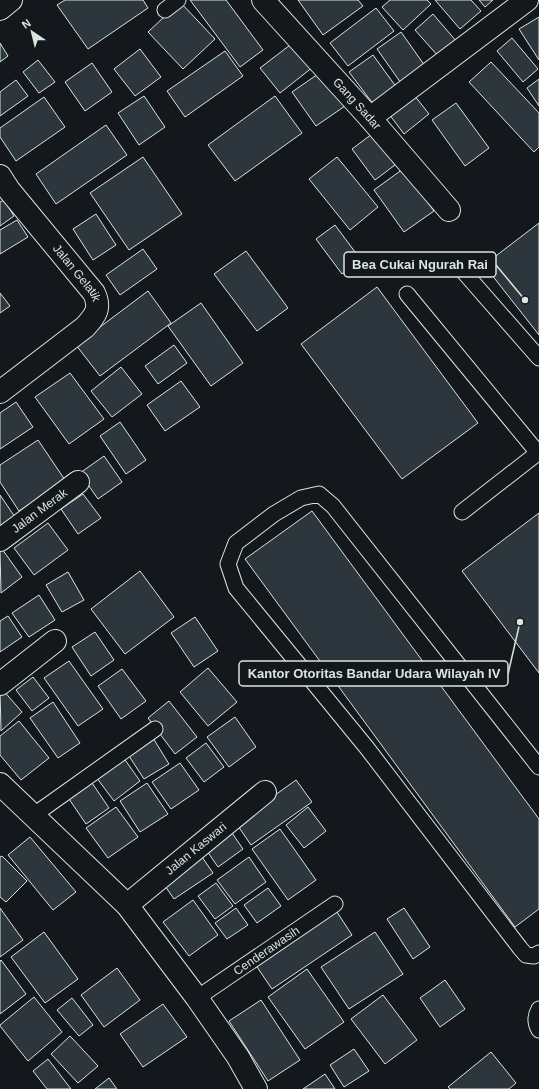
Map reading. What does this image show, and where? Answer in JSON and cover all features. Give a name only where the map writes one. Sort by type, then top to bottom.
[{"type":"street","points":[[0,9],[11,0]]},
{"type":"street","name":"Gang Sadar","points":[[263,0],[370,118],[449,210]]},
{"type":"street","points":[[370,118],[527,0]]},
{"type":"street","name":"Jalan Gelatik","points":[[0,392],[85,327],[94,316],[98,305],[94,293],[3,187]]},
{"type":"street","name":"Jalan Merak","points":[[0,540],[78,482]]},
{"type":"street","points":[[0,684],[55,641]]},
{"type":"street","points":[[0,784],[127,905],[197,998],[238,1057],[256,1089]]},
{"type":"street","name":"Jalan Kaswari","points":[[127,905],[265,792]]},
{"type":"lane","points":[[165,10],[178,0]]},
{"type":"lane","points":[[456,263],[539,358]]},
{"type":"lane","points":[[407,294],[539,453],[462,512]]},
{"type":"lane","points":[[539,767],[333,506],[319,494],[301,498],[287,506],[274,514],[236,544],[228,564],[236,588],[366,748],[520,948],[526,955],[534,956],[539,952]]},
{"type":"lane","points":[[34,815],[155,729]]},
{"type":"lane","name":"Cenderawasih","points":[[197,998],[336,904]]},
{"type":"lane","points":[[539,1009],[536,1015],[539,1030]]},
{"type":"building","points":[[65,0],[143,0],[148,8],[88,49],[57,5]]},
{"type":"building","points":[[190,0],[226,0],[263,50],[240,67]]},
{"type":"building","points":[[298,0],[358,0],[363,6],[323,35]]},
{"type":"building","points":[[390,0],[427,0],[431,4],[403,30],[382,7]]},
{"type":"building","points":[[435,0],[471,0],[481,11],[460,29]]},
{"type":"building","points":[[479,0],[493,0],[485,7]]},
{"type":"building","points":[[180,2],[215,39],[183,69],[148,32]]},
{"type":"building","points":[[376,8],[394,31],[348,66],[330,43]]},
{"type":"building","points":[[433,14],[457,42],[439,57],[415,30]]},
{"type":"building","points":[[539,17],[539,60],[519,29]]},
{"type":"building","points":[[401,32],[425,66],[401,83],[377,49]]},
{"type":"building","points":[[512,38],[538,69],[523,82],[497,51]]},
{"type":"building","points":[[294,42],[313,67],[280,93],[260,68]]},
{"type":"building","points":[[0,43],[8,56],[0,62]]},
{"type":"building","points":[[140,49],[161,77],[135,96],[114,69]]},
{"type":"building","points":[[225,51],[243,76],[185,117],[167,91]]},
{"type":"building","points":[[373,55],[397,88],[374,105],[349,72]]},
{"type":"building","points":[[38,60],[55,82],[39,93],[23,72]]},
{"type":"building","points":[[491,62],[539,113],[539,147],[534,152],[469,82]]},
{"type":"building","points":[[92,63],[112,92],[85,111],[65,82]]},
{"type":"building","points":[[321,72],[345,106],[316,126],[292,92]]},
{"type":"building","points":[[539,79],[539,106],[527,88]]},
{"type":"building","points":[[16,80],[28,96],[0,116],[0,92]]},
{"type":"building","points":[[414,95],[429,114],[404,134],[389,114]]},
{"type":"building","points":[[144,96],[165,127],[139,145],[118,113]]},
{"type":"building","points":[[275,96],[302,133],[235,181],[208,145]]},
{"type":"building","points":[[44,97],[65,127],[16,161],[0,137],[0,128]]},
{"type":"building","points":[[456,103],[489,148],[465,166],[432,120]]},
{"type":"building","points":[[106,125],[127,155],[56,204],[36,174]]},
{"type":"building","points":[[376,131],[399,162],[375,180],[352,149]]},
{"type":"building","points":[[143,157],[182,214],[129,250],[90,193]]},
{"type":"building","points":[[337,157],[378,207],[350,230],[309,179]]},
{"type":"building","points":[[403,169],[434,211],[404,232],[374,190]]},
{"type":"building","points":[[4,200],[14,216],[0,226],[0,202]]},
{"type":"building","points":[[96,214],[116,245],[93,260],[73,229]]},
{"type":"building","points":[[17,220],[28,237],[0,254],[0,230]]},
{"type":"building","points":[[539,223],[539,335],[484,265]]},
{"type":"building","points":[[335,225],[361,260],[342,274],[316,239]]},
{"type":"building","points":[[143,249],[157,269],[120,295],[106,275]]},
{"type":"building","points":[[246,251],[288,308],[257,331],[214,274]]},
{"type":"building","points":[[377,287],[478,423],[402,479],[301,344]]},
{"type":"building","points":[[148,291],[171,323],[100,376],[76,345]]},
{"type":"building","points":[[0,293],[10,306],[0,313]]},
{"type":"building","points":[[201,303],[243,363],[211,386],[168,326]]},
{"type":"building","points":[[174,345],[187,363],[158,384],[145,366]]},
{"type":"building","points":[[121,367],[142,394],[112,417],[91,391]]},
{"type":"building","points":[[70,373],[104,419],[69,444],[35,397]]},
{"type":"building","points":[[181,381],[200,407],[165,431],[147,405]]},
{"type":"building","points":[[16,402],[33,427],[0,449],[0,413]]},
{"type":"building","points":[[120,422],[146,460],[126,474],[100,436]]},
{"type":"building","points":[[38,440],[65,480],[19,511],[0,482],[0,465]]},
{"type":"building","points":[[104,456],[122,482],[98,499],[80,473]]},
{"type":"building","points":[[83,494],[101,518],[78,534],[61,509]]},
{"type":"building","points":[[0,495],[15,517],[0,527]]},
{"type":"building","points":[[312,511],[539,819],[539,909],[515,927],[245,559]]},
{"type":"building","points":[[539,513],[539,673],[462,571]]},
{"type":"building","points":[[48,523],[68,550],[34,575],[14,548]]},
{"type":"building","points":[[2,549],[22,577],[1,593],[0,551]]},
{"type":"building","points":[[140,571],[174,617],[125,654],[91,609]]},
{"type":"building","points":[[68,572],[84,600],[62,612],[46,585]]},
{"type":"building","points":[[39,595],[55,620],[29,637],[12,613]]},
{"type":"building","points":[[8,616],[22,637],[0,652],[0,621]]},
{"type":"building","points":[[195,617],[218,651],[194,667],[171,633]]},
{"type":"building","points":[[95,632],[114,660],[91,676],[72,647]]},
{"type":"building","points":[[69,661],[103,709],[78,726],[44,678]]},
{"type":"building","points":[[208,668],[237,702],[208,726],[180,692]]},
{"type":"building","points":[[122,669],[146,701],[121,719],[98,686]]},
{"type":"building","points":[[33,677],[49,698],[32,711],[16,690]]},
{"type":"building","points":[[2,689],[22,712],[1,731],[0,690]]},
{"type":"building","points":[[169,701],[197,737],[175,754],[148,718]]},
{"type":"building","points":[[53,702],[80,743],[58,758],[30,718]]},
{"type":"building","points":[[235,717],[256,747],[229,767],[207,737]]},
{"type":"building","points":[[19,721],[49,758],[21,780],[0,755],[0,736]]},
{"type":"building","points":[[153,738],[169,764],[144,779],[127,753]]},
{"type":"building","points":[[206,743],[224,767],[204,782],[186,758]]},
{"type":"building","points":[[123,757],[140,781],[114,801],[96,777]]},
{"type":"building","points":[[180,763],[199,790],[171,809],[152,782]]},
{"type":"building","points":[[90,780],[109,808],[86,824],[67,796]]},
{"type":"building","points":[[296,780],[312,802],[251,845],[236,823]]},
{"type":"building","points":[[147,783],[168,814],[140,832],[120,801]]},
{"type":"building","points":[[116,807],[138,837],[108,858],[86,828]]},
{"type":"building","points":[[308,807],[326,831],[304,848],[286,825]]},
{"type":"building","points":[[280,829],[316,880],[288,900],[252,849]]},
{"type":"building","points":[[232,833],[243,849],[218,867],[207,851]]},
{"type":"building","points":[[30,837],[76,892],[53,910],[8,855]]},
{"type":"building","points":[[2,856],[27,881],[6,902],[0,897],[0,857]]},
{"type":"building","points":[[202,857],[213,873],[174,899],[163,883]]},
{"type":"building","points":[[249,857],[266,882],[235,904],[217,880]]},
{"type":"building","points":[[216,883],[233,906],[215,919],[198,896]]},
{"type":"building","points":[[268,888],[281,906],[257,923],[244,905]]},
{"type":"building","points":[[193,900],[218,935],[189,956],[163,922]]},
{"type":"building","points":[[0,908],[23,940],[0,957]]},
{"type":"building","points":[[236,908],[248,925],[227,939],[215,923]]},
{"type":"building","points":[[404,908],[430,947],[413,959],[387,919]]},
{"type":"building","points":[[335,909],[352,935],[272,989],[255,964]]},
{"type":"building","points":[[44,932],[78,979],[45,1003],[11,957]]},
{"type":"building","points":[[375,932],[403,974],[349,1009],[321,967]]},
{"type":"building","points":[[1,960],[26,994],[0,1014],[0,961]]},
{"type":"building","points":[[117,968],[140,1000],[104,1027],[81,995]]},
{"type":"building","points":[[307,969],[344,1022],[305,1049],[268,997]]},
{"type":"building","points":[[445,980],[465,1009],[440,1027],[420,998]]},
{"type":"building","points":[[383,995],[417,1040],[385,1064],[351,1019]]},
{"type":"building","points":[[34,997],[62,1032],[28,1061],[0,1025]]},
{"type":"building","points":[[72,998],[93,1025],[79,1036],[57,1010]]},
{"type":"building","points":[[261,1000],[300,1060],[268,1081],[229,1021]]},
{"type":"building","points":[[163,1004],[187,1037],[143,1067],[120,1034]]},
{"type":"building","points":[[70,1036],[98,1066],[78,1083],[51,1054]]},
{"type":"building","points":[[354,1049],[369,1071],[344,1087],[330,1065]]},
{"type":"building","points":[[491,1052],[516,1083],[509,1089],[450,1089],[448,1087]]},
{"type":"building","points":[[48,1059],[71,1089],[47,1089],[33,1071]]},
{"type":"building","points":[[325,1074],[335,1089],[303,1089]]},
{"type":"building","points":[[109,1078],[117,1089],[95,1089]]},
{"type":"place","name":"Bea Cukai Ngurah Rai","points":[[525,300]]},
{"type":"place","name":"Kantor Otoritas Bandar Udara Wilayah IV","points":[[520,622]]}]
